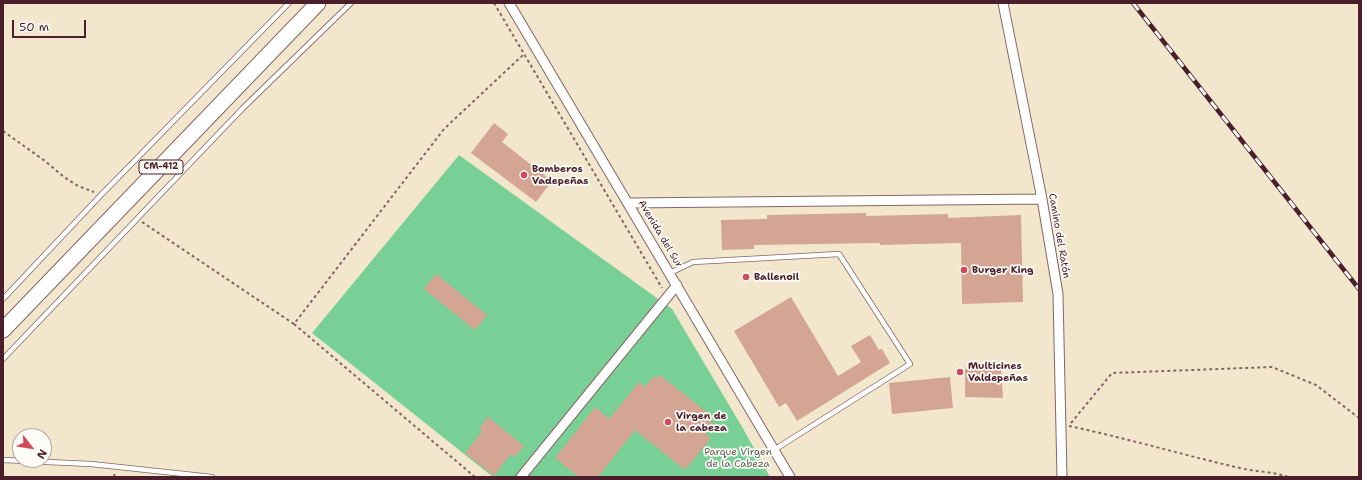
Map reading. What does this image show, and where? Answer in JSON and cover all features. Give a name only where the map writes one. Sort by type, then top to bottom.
[{"type":"main road","name":"CM-412","points":[[3,330],[318,3]]},
{"type":"street","name":"Avenida del Sur","points":[[509,3],[677,284],[790,477]]},
{"type":"street","name":"Camino del Ratón","points":[[1003,3],[1042,199],[1058,294],[1062,477]]},
{"type":"street","points":[[628,203],[1042,199]]},
{"type":"street","points":[[520,477],[677,284]]},
{"type":"lane","points":[[3,299],[101,195],[289,3]]},
{"type":"lane","points":[[3,359],[243,108],[351,3]]},
{"type":"lane","points":[[670,273],[693,262],[839,254],[910,364],[774,450]]},
{"type":"lane","points":[[3,460],[91,464],[212,477]]},
{"type":"path","points":[[494,3],[663,289]]},
{"type":"path","points":[[294,324],[444,129],[524,54]]},
{"type":"path","points":[[3,132],[78,186],[101,195]]},
{"type":"path","points":[[138,219],[294,324],[475,477]]},
{"type":"path","points":[[1288,477],[1276,473],[1241,468],[1068,425],[1112,373],[1272,367],[1316,385],[1359,418]]},
{"type":"green space","name":"Parque Virgen de la Cabeza","points":[[459,155],[672,309],[770,477],[493,477],[312,333]]},
{"type":"building","points":[[494,123],[508,134],[502,142],[552,181],[536,202],[471,153]]},
{"type":"building","points":[[866,213],[866,216],[948,214],[948,218],[1021,215],[1023,302],[962,304],[961,243],[880,245],[880,243],[754,245],[754,249],[722,250],[721,220],[767,219],[767,215]]},
{"type":"building","points":[[436,274],[487,315],[475,330],[424,289]]},
{"type":"building","points":[[791,297],[838,376],[861,362],[851,346],[870,335],[879,350],[882,349],[890,363],[797,421],[786,403],[779,407],[734,331]]},
{"type":"building","points":[[965,369],[1001,369],[1003,398],[965,397]]},
{"type":"building","name":"Virgen de la cabeza","points":[[660,375],[713,417],[710,421],[713,423],[705,433],[711,438],[685,470],[635,430],[598,477],[579,477],[555,458],[595,407],[609,419],[639,382],[645,387],[654,376],[657,378]]},
{"type":"building","points":[[950,377],[953,408],[892,414],[889,383]]},
{"type":"building","points":[[488,417],[524,446],[515,457],[511,454],[494,476],[465,453],[482,431],[479,429]]},
{"type":"railway","points":[[1133,3],[1359,289]]},
{"type":"place","name":"Bomberos Vadepeñas","points":[[524,175]]},
{"type":"place","name":"Burger King","points":[[964,270]]},
{"type":"place","name":"Ballenoil","points":[[746,277]]},
{"type":"place","name":"Multicines Valdepeñas","points":[[960,372]]},
{"type":"place","name":"Virgen de la cabeza","points":[[668,422]]}]
